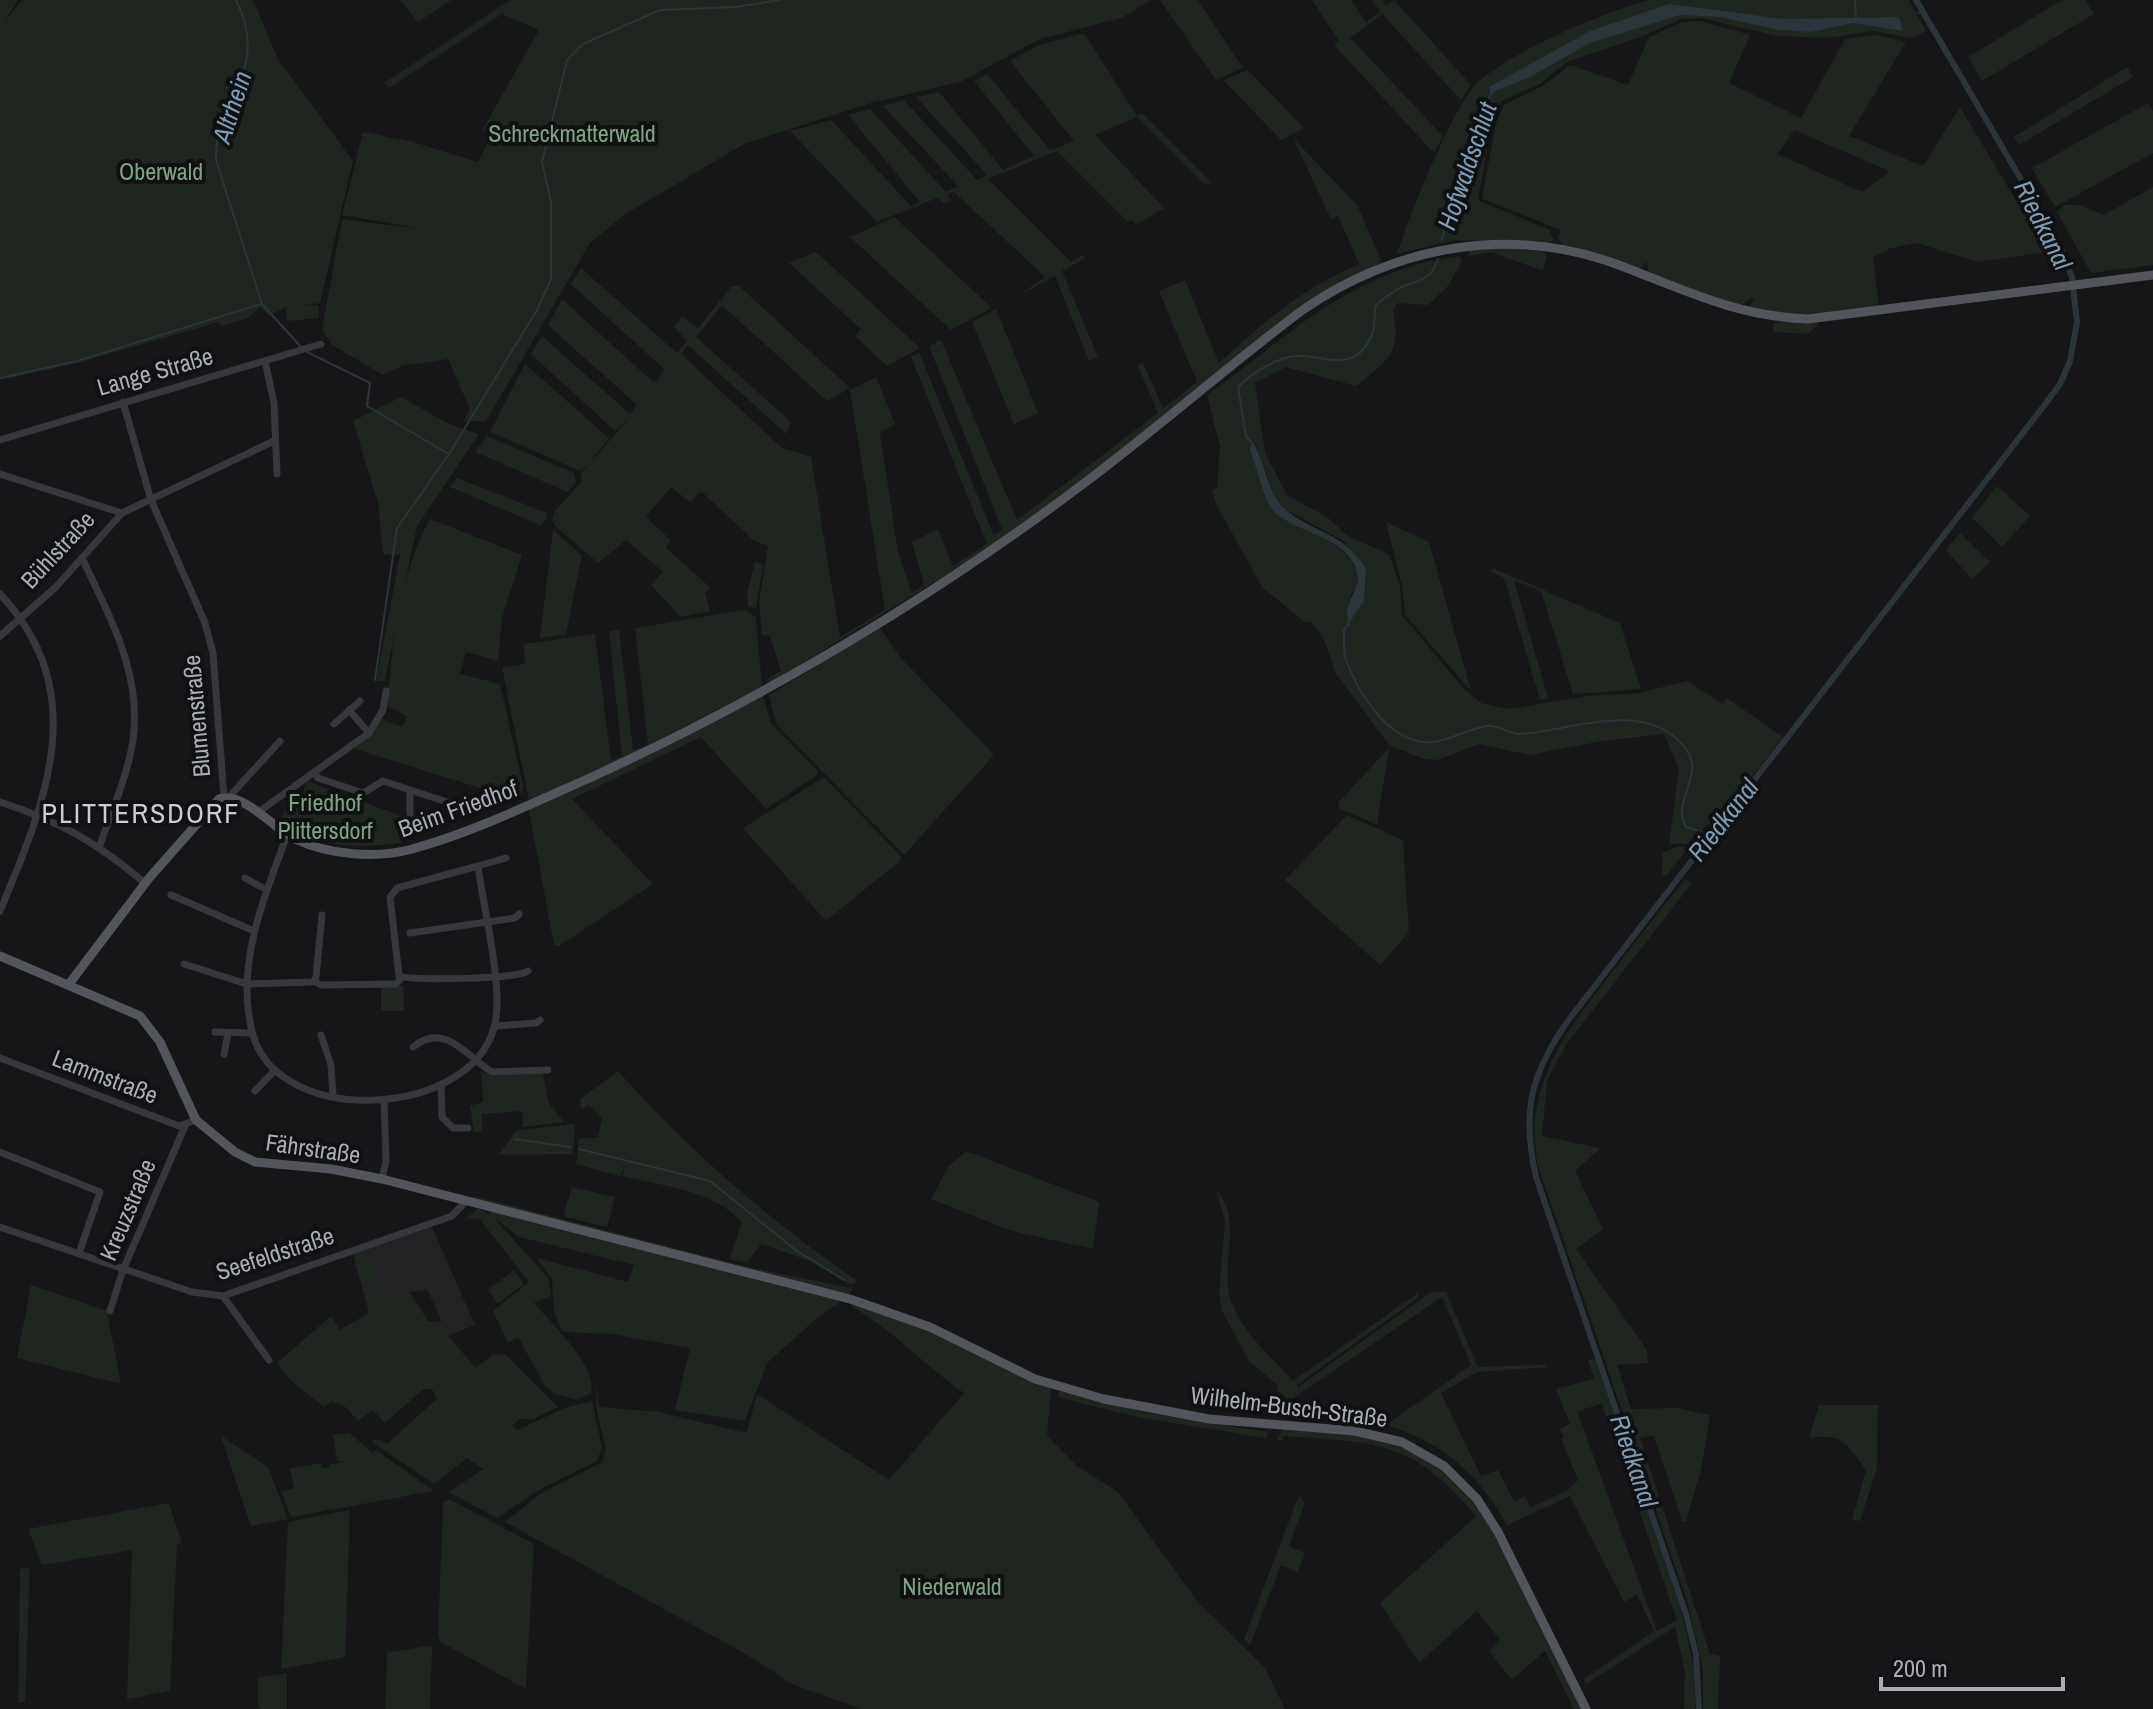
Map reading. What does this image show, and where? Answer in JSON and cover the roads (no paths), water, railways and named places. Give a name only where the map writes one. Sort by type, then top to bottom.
[{"type":"main road","name":"Beim Friedhof","points":[[226,797],[257,813],[287,835],[316,846],[358,853],[409,851],[538,801],[716,716],[913,600],[1069,495],[1304,309],[1332,290],[1401,260],[1464,245],[1554,248],[1612,263],[1721,307],[1795,319],[1848,316],[2153,275]]},
{"type":"main road","name":"Blumenstraße","points":[[69,984],[145,883],[208,807],[226,797]]},
{"type":"main road","name":"Fährstraße","points":[[0,956],[121,1005],[151,1027],[196,1120],[214,1138],[255,1162],[331,1169],[382,1179],[515,1214]]},
{"type":"main road","name":"Wilhelm-Busch-Straße","points":[[515,1214],[861,1303],[930,1327],[1035,1379],[1104,1399],[1174,1414],[1382,1436],[1421,1451],[1444,1466],[1477,1499],[1498,1532],[1586,1709]]},
{"type":"street","name":"Lange Straße","points":[[0,440],[321,344]]},
{"type":"street","points":[[265,361],[274,403],[277,474]]},
{"type":"street","name":"Blumenstraße","points":[[123,402],[151,500],[205,623],[213,653],[226,797]]},
{"type":"street","name":"Bühlstraße","points":[[0,636],[82,558],[122,513],[274,441]]},
{"type":"street","points":[[0,474],[100,503],[122,513]]},
{"type":"street","points":[[82,558],[123,644],[135,708],[131,754],[100,845]]},
{"type":"street","points":[[0,594],[22,617],[46,671],[54,716],[54,752],[39,814],[0,911]]},
{"type":"street","points":[[257,813],[369,733],[383,710],[386,691]]},
{"type":"street","points":[[334,724],[360,701]]},
{"type":"street","points":[[349,710],[369,733]]},
{"type":"street","points":[[226,797],[280,741]]},
{"type":"street","points":[[314,772],[318,778],[363,793],[383,781],[456,805],[474,803]]},
{"type":"street","points":[[410,790],[410,817]]},
{"type":"street","points":[[0,802],[39,814],[100,845],[145,883]]},
{"type":"street","points":[[287,835],[254,931],[247,984],[252,1033],[262,1055],[275,1070],[296,1084],[333,1096],[384,1100],[410,1096],[441,1085],[470,1069],[476,1060],[495,1026],[494,976],[478,866]]},
{"type":"street","points":[[506,858],[393,890],[390,897],[397,972],[402,977],[494,976],[528,971]]},
{"type":"street","points":[[245,878],[267,890]]},
{"type":"street","points":[[171,895],[254,931]]},
{"type":"street","points":[[410,933],[515,918],[519,914]]},
{"type":"street","points":[[314,981],[322,915]]},
{"type":"street","points":[[184,964],[247,984],[314,981],[321,985],[396,984],[402,977]]},
{"type":"street","points":[[495,1026],[536,1023],[540,1020]]},
{"type":"street","points":[[215,1032],[252,1033]]},
{"type":"street","points":[[224,1054],[228,1034]]},
{"type":"street","points":[[321,1035],[331,1065],[333,1096]]},
{"type":"street","points":[[413,1047],[428,1038],[438,1037],[459,1044],[492,1072],[548,1070]]},
{"type":"street","name":"Lammstraße","points":[[0,1058],[185,1126]]},
{"type":"street","points":[[255,1091],[275,1070]]},
{"type":"street","points":[[441,1085],[442,1117],[453,1128],[468,1128]]},
{"type":"street","points":[[382,1179],[386,1161],[384,1100]]},
{"type":"street","points":[[185,1126],[196,1120]]},
{"type":"street","name":"Kreuzstraße","points":[[110,1311],[123,1270],[185,1126]]},
{"type":"street","points":[[0,1152],[100,1192],[79,1253]]},
{"type":"street","name":"Seefeldstraße","points":[[0,1227],[200,1294],[223,1296],[452,1216],[466,1201]]},
{"type":"street","points":[[223,1296],[269,1360]]},
{"type":"waterway","name":"Altrhein","points":[[236,0],[245,25],[248,47],[239,84],[223,119],[216,160],[262,304],[302,348]]},
{"type":"waterway","points":[[375,680],[397,528],[449,454],[537,310],[551,279],[551,202],[542,162],[567,60],[583,44],[660,10],[736,7],[779,0]]},
{"type":"waterway","name":"Hofwaldschlut","points":[[1855,0],[1856,18]]},
{"type":"waterway","name":"Riedkanal","points":[[1699,1709],[1696,1654],[1686,1614],[1536,1177],[1530,1112],[1538,1075],[1546,1056],[1570,1018],[2043,407],[2060,384],[2070,361],[2077,322],[2072,277],[2060,246],[1916,0]]},
{"type":"waterway","name":"Hofwaldschlut","points":[[1918,13],[1923,10]]},
{"type":"waterway","name":"Hofwaldschlut","points":[[1442,240],[1454,190],[1472,170],[1472,148],[1491,93]]},
{"type":"waterway","name":"Hofwaldschlut","points":[[1251,442],[1246,436],[1238,387],[1260,370],[1285,358],[1297,356],[1344,360],[1355,357],[1372,335],[1376,305],[1395,291],[1427,276],[1438,259]]},
{"type":"waterway","points":[[0,378],[77,361],[261,304]]},
{"type":"waterway","points":[[307,352],[370,383],[367,406],[447,453]]},
{"type":"waterway","name":"Hofwaldschlut","points":[[1349,624],[1344,630],[1344,653],[1352,674],[1368,703],[1404,736],[1434,742],[1487,726],[1522,734],[1622,720],[1642,722],[1676,738],[1687,750],[1692,762],[1682,816],[1686,827],[1702,832],[1704,846]]},
{"type":"waterway","points":[[514,1139],[570,1147]]},
{"type":"waterway","points":[[579,1149],[710,1181],[797,1251],[844,1280]]},
{"type":"district","name":"PLITTERSDORF","points":[[141,813]]},
{"type":"park label","name":"Schreckmatterwald","points":[[572,134]]},
{"type":"park label","name":"Oberwald","points":[[161,172]]},
{"type":"park label","name":"Friedhof Plittersdorf","points":[[325,817]]},
{"type":"park label","name":"Niederwald","points":[[952,1587]]}]
